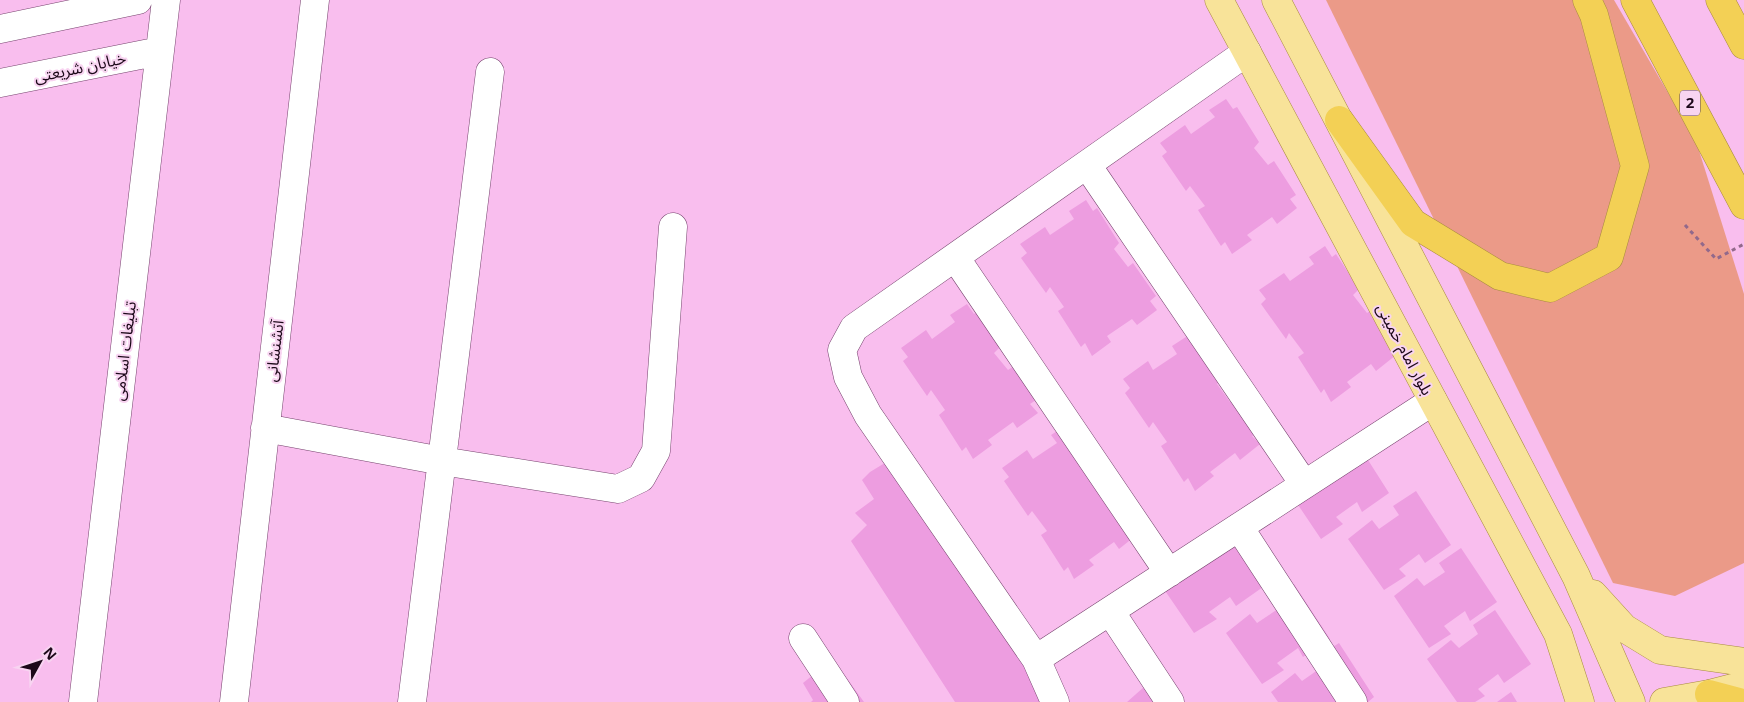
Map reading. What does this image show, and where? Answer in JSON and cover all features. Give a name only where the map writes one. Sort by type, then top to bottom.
[{"type":"highway","points":[[1339,120],[1413,223],[1500,276],[1550,288],[1609,257],[1635,166],[1594,15],[1588,0]]},
{"type":"highway","name":"2","points":[[1635,0],[1744,206]]},
{"type":"highway","points":[[1720,0],[1744,44]]},
{"type":"highway","points":[[1709,694],[1739,702]]},
{"type":"main road","name":"بلوار امام خمینی","points":[[1219,0],[1558,634],[1580,702]]},
{"type":"main road","points":[[1276,0],[1576,576],[1631,702]]},
{"type":"main road","points":[[1576,576],[1624,628],[1660,650],[1744,662]]},
{"type":"main road","points":[[1664,702],[1709,694],[1744,685]]},
{"type":"street","points":[[0,29],[138,0]]},
{"type":"street","name":"تبلیغات اسلامی","points":[[91,700],[166,0]]},
{"type":"street","name":"آتشنشانی","points":[[234,702],[315,0]]},
{"type":"street","name":"خیابان شریعتی","points":[[0,84],[160,51]]},
{"type":"street","points":[[1055,702],[1036,659],[868,415],[848,377],[842,350],[854,328],[1247,52]]},
{"type":"street","points":[[412,702],[490,72]]},
{"type":"street","points":[[1087,165],[1304,484]]},
{"type":"street","points":[[265,428],[442,461],[618,489],[642,478],[656,451],[673,227]]},
{"type":"street","points":[[955,257],[1169,573]]},
{"type":"street","points":[[1036,659],[1433,401]]},
{"type":"street","points":[[1239,527],[1353,702]]},
{"type":"street","points":[[1110,610],[1170,702]]},
{"type":"street","points":[[803,638],[845,702]]},
{"type":"path","points":[[1685,225],[1716,259],[1744,244]]},
{"type":"shaded area","points":[[1326,0],[1614,0],[1696,141],[1744,294],[1744,563],[1675,596],[1613,583]]},
{"type":"building","points":[[1226,99],[1233,109],[1237,107],[1259,142],[1254,148],[1268,165],[1274,161],[1296,195],[1290,199],[1297,208],[1277,224],[1272,217],[1247,235],[1252,240],[1232,254],[1225,242],[1221,246],[1198,210],[1205,206],[1190,186],[1186,191],[1162,156],[1167,152],[1160,143],[1185,125],[1191,134],[1215,117],[1209,110]]},
{"type":"building","points":[[1086,200],[1093,211],[1097,208],[1119,243],[1114,249],[1128,267],[1133,263],[1156,296],[1150,301],[1157,310],[1137,325],[1132,319],[1107,336],[1111,342],[1092,356],[1085,343],[1081,347],[1058,311],[1064,307],[1050,287],[1046,293],[1021,258],[1027,253],[1020,244],[1045,227],[1050,235],[1074,219],[1069,211]]},
{"type":"building","points":[[1325,246],[1332,257],[1336,254],[1359,289],[1353,295],[1367,313],[1373,309],[1396,355],[1376,371],[1371,364],[1347,382],[1351,387],[1331,402],[1324,389],[1321,393],[1298,357],[1304,353],[1289,333],[1286,339],[1261,304],[1266,299],[1259,290],[1284,273],[1290,281],[1314,264],[1309,257]]},
{"type":"building","points":[[967,304],[974,314],[978,311],[1000,347],[994,353],[1008,370],[1014,366],[1036,400],[1030,404],[1038,413],[1017,428],[1013,422],[988,440],[992,445],[973,459],[966,447],[962,451],[939,415],[945,410],[931,390],[927,396],[903,361],[908,357],[901,348],[926,330],[932,339],[955,322],[950,315]]},
{"type":"building","points":[[1189,335],[1222,378],[1217,384],[1230,402],[1236,398],[1259,431],[1252,436],[1260,444],[1240,460],[1235,453],[1210,472],[1214,476],[1195,491],[1188,478],[1184,482],[1161,446],[1167,442],[1153,422],[1149,428],[1125,393],[1130,388],[1123,379],[1148,361],[1153,370],[1177,354],[1172,346]]},
{"type":"building","points":[[1068,424],[1139,533],[1119,549],[1114,542],[1089,560],[1094,565],[1074,579],[1068,567],[1064,571],[1041,535],[1047,531],[1032,511],[1028,516],[1004,481],[1009,477],[1002,468],[1027,450],[1033,459],[1057,443],[1051,435]]},
{"type":"building","points":[[1354,438],[1389,493],[1362,512],[1357,502],[1336,517],[1343,524],[1321,539],[1286,487]]},
{"type":"building","points":[[903,452],[1053,702],[955,702],[851,541],[867,525],[855,513],[874,499],[862,480],[870,472]]},
{"type":"building","points":[[1416,491],[1451,545],[1425,563],[1419,554],[1399,569],[1406,576],[1384,590],[1348,539],[1372,520],[1379,529],[1399,515],[1393,506]]},
{"type":"building","points":[[1227,533],[1263,587],[1236,606],[1230,597],[1209,612],[1217,619],[1194,633],[1159,582]]},
{"type":"building","points":[[1461,548],[1497,602],[1470,621],[1465,611],[1444,626],[1451,634],[1429,648],[1394,596],[1417,578],[1424,586],[1445,572],[1439,563]]},
{"type":"building","points":[[1294,584],[1330,639],[1303,657],[1298,648],[1277,663],[1284,670],[1262,684],[1226,633],[1250,614],[1257,623],[1278,609],[1272,600]]},
{"type":"building","points":[[1495,610],[1531,664],[1504,683],[1498,674],[1478,689],[1485,696],[1475,702],[1457,702],[1427,659],[1451,640],[1459,648],[1478,634],[1473,625]]},
{"type":"building","points":[[1339,643],[1374,697],[1368,702],[1278,702],[1271,692],[1295,673],[1302,681],[1322,667],[1316,658]]},
{"type":"building","points":[[833,659],[864,702],[811,702],[813,700],[803,683]]},
{"type":"building","points":[[1161,672],[1180,702],[1127,702]]},
{"type":"building","points":[[1511,692],[1517,702],[1497,702]]}]
